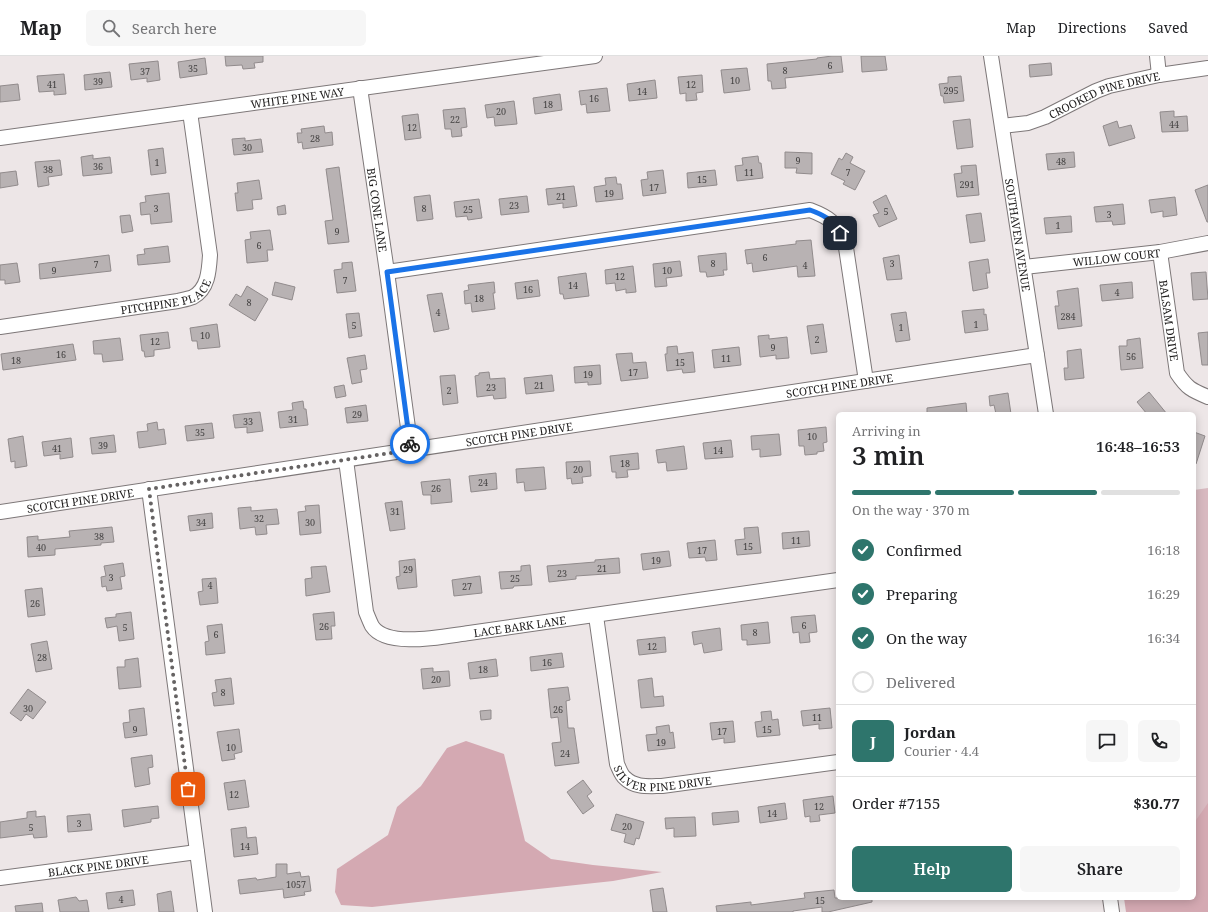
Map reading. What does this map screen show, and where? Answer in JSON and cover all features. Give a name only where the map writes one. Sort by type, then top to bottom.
[{"type":"street","name":"WHITE PINE WAY","points":[[0,138],[595,56]]},
{"type":"street","name":"SOUTHAVEN AVENUE","points":[[991,56],[1046,412]]},
{"type":"street","points":[[1157,56],[1159,74]]},
{"type":"street","name":"CROOKED PINE DRIVE","points":[[1002,126],[1028,122],[1045,117],[1103,88],[1159,74],[1208,68]]},
{"type":"street","name":"BIG CONE LANE","points":[[360,88],[411,450]]},
{"type":"street","name":"PITCHPINE PLACE","points":[[0,327],[178,302],[193,296],[204,287],[209,273],[210,255],[190,112]]},
{"type":"street","points":[[387,272],[810,210],[824,215],[836,225],[844,241],[866,381]]},
{"type":"street","name":"WILLOW COURT","points":[[1024,267],[1160,252],[1208,243]]},
{"type":"street","name":"BALSAM DRIVE","points":[[1160,252],[1177,373],[1184,384],[1194,391],[1208,397]]},
{"type":"street","name":"SCOTCH PINE DRIVE","points":[[0,512],[1037,355]]},
{"type":"street","name":"LACE BARK LANE","points":[[346,460],[366,612],[373,627],[384,636],[411,640],[468,633],[596,616],[836,580]]},
{"type":"street","points":[[149,489],[205,912]]},
{"type":"street","name":"SILVER PINE DRIVE","points":[[596,616],[617,764],[624,778],[636,785],[662,786],[836,762]]},
{"type":"street","name":"BLACK PINE DRIVE","points":[[0,878],[197,852]]},
{"type":"street","points":[[1110,900],[1112,912]]},
{"type":"shaded area","points":[[1208,488],[1208,820],[1196,822],[1196,490]]},
{"type":"shaded area","points":[[466,741],[504,754],[525,841],[551,859],[662,872],[613,881],[372,907],[341,905],[335,892],[337,869],[388,835],[397,807],[421,786],[447,748]]},
{"type":"shaded area","points":[[1208,803],[1208,912],[1126,912],[1124,900],[1196,900],[1196,820]]},
{"type":"building","points":[[225,56],[263,56],[263,62],[254,63],[255,68],[243,69],[242,65],[226,66]]},
{"type":"building","points":[[841,56],[843,72],[785,78],[786,88],[772,89],[771,81],[768,81],[767,64]]},
{"type":"building","points":[[861,56],[885,56],[887,70],[862,72]]},
{"type":"building","points":[[205,58],[207,74],[180,78],[178,62]]},
{"type":"building","points":[[158,61],[160,80],[147,82],[147,78],[131,80],[129,64]]},
{"type":"building","points":[[1051,63],[1052,75],[1030,77],[1029,65]]},
{"type":"building","points":[[747,68],[750,90],[724,93],[721,70]]},
{"type":"building","points":[[110,72],[112,87],[85,90],[84,75]]},
{"type":"building","points":[[64,74],[66,94],[54,95],[54,91],[39,92],[37,76]]},
{"type":"building","points":[[702,75],[703,92],[696,93],[697,100],[686,101],[686,93],[680,94],[678,77]]},
{"type":"building","points":[[961,76],[964,101],[944,103],[939,84],[948,83],[948,77]]},
{"type":"building","points":[[655,80],[657,98],[629,101],[627,84]]},
{"type":"building","points":[[18,84],[20,100],[0,102],[0,86]]},
{"type":"building","points":[[607,88],[610,111],[587,113],[586,104],[581,105],[579,91]]},
{"type":"building","points":[[560,94],[562,110],[535,114],[533,98]]},
{"type":"building","points":[[514,101],[517,124],[495,126],[494,117],[487,118],[485,105]]},
{"type":"building","points":[[465,108],[467,127],[461,128],[462,136],[452,137],[451,129],[445,129],[443,110]]},
{"type":"building","points":[[1174,111],[1174,117],[1187,116],[1188,131],[1162,132],[1160,112]]},
{"type":"building","points":[[418,114],[421,138],[405,140],[402,116]]},
{"type":"building","points":[[970,119],[973,147],[957,149],[953,121]]},
{"type":"building","points":[[1117,121],[1119,128],[1131,125],[1135,138],[1109,146],[1103,126]]},
{"type":"building","points":[[324,126],[325,133],[332,132],[333,145],[303,149],[302,142],[298,143],[297,133],[302,133],[301,129]]},
{"type":"building","points":[[245,138],[245,141],[261,139],[263,152],[234,155],[232,139]]},
{"type":"building","points":[[163,148],[166,173],[151,175],[148,150]]},
{"type":"building","points":[[785,152],[812,153],[812,174],[796,173],[797,168],[785,168]]},
{"type":"building","points":[[1074,152],[1075,167],[1048,170],[1046,154]]},
{"type":"building","points":[[846,153],[853,157],[850,163],[865,171],[855,190],[843,184],[845,181],[831,174],[839,158],[842,160]]},
{"type":"building","points":[[93,155],[93,159],[110,157],[112,173],[83,176],[81,157]]},
{"type":"building","points":[[758,156],[759,163],[761,163],[763,178],[737,181],[735,166],[743,165],[742,158]]},
{"type":"building","points":[[60,160],[62,175],[48,177],[49,185],[38,187],[35,162]]},
{"type":"building","points":[[976,165],[979,195],[957,197],[954,174],[962,173],[961,166]]},
{"type":"building","points":[[339,167],[349,242],[328,244],[325,221],[333,220],[326,169]]},
{"type":"building","points":[[663,170],[666,193],[643,196],[641,180],[648,179],[647,172]]},
{"type":"building","points":[[715,170],[717,185],[688,188],[687,173]]},
{"type":"building","points":[[16,171],[18,185],[0,188],[0,173]]},
{"type":"building","points":[[616,177],[617,184],[621,184],[623,199],[596,202],[594,187],[606,185],[605,178]]},
{"type":"building","points":[[259,180],[262,199],[252,200],[253,209],[237,211],[235,193],[238,193],[237,183]]},
{"type":"building","points":[[1208,185],[1208,222],[1207,222],[1195,190]]},
{"type":"building","points":[[574,186],[577,206],[563,208],[563,203],[548,205],[546,189]]},
{"type":"building","points":[[169,193],[172,222],[151,224],[150,214],[141,215],[140,203],[146,202],[145,196]]},
{"type":"building","points":[[430,195],[433,219],[417,221],[414,197]]},
{"type":"building","points":[[886,195],[897,219],[879,227],[873,215],[879,213],[873,202]]},
{"type":"building","points":[[527,196],[529,212],[501,215],[499,199]]},
{"type":"building","points":[[1175,197],[1177,215],[1163,217],[1163,211],[1151,213],[1149,200]]},
{"type":"building","points":[[479,199],[482,218],[468,220],[467,216],[456,217],[454,202]]},
{"type":"building","points":[[1123,204],[1125,224],[1113,225],[1112,221],[1096,222],[1094,207]]},
{"type":"building","points":[[285,205],[286,214],[278,215],[277,207]]},
{"type":"building","points":[[981,213],[985,241],[970,243],[966,215]]},
{"type":"building","points":[[130,215],[133,231],[122,233],[120,216]]},
{"type":"building","points":[[1071,216],[1072,232],[1046,234],[1044,218]]},
{"type":"building","points":[[270,230],[273,250],[267,250],[268,261],[247,263],[245,240],[251,239],[250,232]]},
{"type":"building","points":[[811,240],[815,276],[798,277],[797,266],[753,272],[752,263],[747,264],[745,250],[796,244],[796,241]]},
{"type":"building","points":[[168,246],[170,262],[138,265],[137,255],[145,254],[144,249]]},
{"type":"building","points":[[726,253],[727,270],[723,270],[724,275],[707,277],[706,272],[700,272],[698,256]]},
{"type":"building","points":[[109,255],[111,271],[40,279],[39,264]]},
{"type":"building","points":[[899,255],[902,279],[887,280],[883,258]]},
{"type":"building","points":[[988,259],[990,273],[986,273],[988,288],[973,291],[969,262]]},
{"type":"building","points":[[680,261],[682,276],[666,278],[667,286],[655,287],[653,264]]},
{"type":"building","points":[[352,262],[356,291],[337,293],[334,270],[342,269],[342,263]]},
{"type":"building","points":[[17,263],[20,282],[5,284],[5,280],[0,280],[0,265]]},
{"type":"building","points":[[633,266],[636,292],[626,293],[626,289],[616,291],[615,283],[606,284],[605,270]]},
{"type":"building","points":[[1206,272],[1208,299],[1193,300],[1191,273]]},
{"type":"building","points":[[586,273],[589,296],[564,299],[563,294],[560,294],[558,277]]},
{"type":"building","points":[[538,280],[540,296],[517,299],[515,283]]},
{"type":"building","points":[[275,282],[295,287],[292,300],[272,295]]},
{"type":"building","points":[[494,282],[495,293],[493,293],[495,309],[472,312],[471,303],[465,304],[464,291],[469,290],[468,285]]},
{"type":"building","points":[[1132,282],[1133,298],[1102,301],[1100,285]]},
{"type":"building","points":[[247,286],[268,299],[255,321],[229,305],[236,294],[241,297]]},
{"type":"building","points":[[1078,288],[1082,326],[1058,329],[1055,306],[1059,306],[1057,291]]},
{"type":"building","points":[[442,293],[449,329],[434,332],[427,295]]},
{"type":"building","points":[[984,309],[988,330],[965,333],[962,311]]},
{"type":"building","points":[[906,312],[910,340],[896,342],[891,314]]},
{"type":"building","points":[[359,313],[362,336],[349,338],[346,314]]},
{"type":"building","points":[[217,324],[220,347],[198,349],[197,341],[192,341],[190,328]]},
{"type":"building","points":[[823,324],[827,352],[811,354],[807,326]]},
{"type":"building","points":[[168,332],[170,348],[154,350],[154,356],[145,357],[144,351],[142,351],[140,335]]},
{"type":"building","points":[[1208,332],[1208,365],[1202,365],[1198,333]]},
{"type":"building","points":[[769,335],[769,339],[787,337],[789,358],[776,359],[776,355],[760,357],[758,336]]},
{"type":"building","points":[[120,338],[123,360],[103,362],[102,354],[94,354],[93,341]]},
{"type":"building","points":[[1140,338],[1143,368],[1121,370],[1119,346],[1127,346],[1127,340]]},
{"type":"building","points":[[73,344],[76,360],[3,370],[1,354]]},
{"type":"building","points":[[677,346],[678,354],[693,352],[695,372],[683,373],[682,369],[667,371],[665,354],[667,354],[667,347]]},
{"type":"building","points":[[739,347],[741,365],[714,368],[712,350]]},
{"type":"building","points":[[1081,349],[1084,378],[1065,380],[1064,368],[1068,368],[1067,351]]},
{"type":"building","points":[[632,353],[633,363],[646,362],[648,378],[621,381],[616,354]]},
{"type":"building","points":[[365,355],[367,369],[360,370],[362,382],[352,384],[347,358]]},
{"type":"building","points":[[600,365],[601,384],[588,385],[588,382],[575,383],[574,367]]},
{"type":"building","points":[[489,372],[490,379],[505,378],[506,398],[494,399],[493,395],[477,397],[475,376],[479,375],[479,373]]},
{"type":"building","points":[[455,375],[458,403],[443,405],[440,376]]},
{"type":"building","points":[[552,375],[554,391],[526,394],[524,378]]},
{"type":"building","points":[[344,385],[346,396],[336,398],[334,387]]},
{"type":"building","points":[[1149,392],[1165,412],[1145,412],[1137,402]]},
{"type":"building","points":[[1008,393],[1011,412],[996,412],[994,405],[990,406],[989,396]]},
{"type":"building","points":[[303,401],[304,409],[306,409],[308,425],[280,428],[278,412],[293,410],[292,403]]},
{"type":"building","points":[[966,403],[967,412],[927,412],[927,408]]},
{"type":"building","points":[[366,405],[368,421],[347,423],[345,408]]},
{"type":"building","points":[[260,412],[263,431],[247,433],[247,427],[235,428],[233,415]]},
{"type":"building","points":[[157,422],[158,430],[164,429],[166,444],[139,448],[137,432],[148,431],[147,424]]},
{"type":"building","points":[[212,423],[214,438],[187,441],[185,426]]},
{"type":"building","points":[[826,427],[827,442],[823,443],[824,451],[817,452],[817,454],[805,455],[804,446],[799,446],[798,430]]},
{"type":"building","points":[[1196,433],[1205,436],[1196,464]]},
{"type":"building","points":[[779,434],[781,455],[760,457],[760,449],[752,450],[751,436]]},
{"type":"building","points":[[114,435],[116,452],[92,454],[90,438]]},
{"type":"building","points":[[23,436],[27,466],[15,468],[15,461],[11,462],[8,439]]},
{"type":"building","points":[[71,438],[73,457],[60,459],[60,454],[44,456],[42,442]]},
{"type":"building","points":[[731,440],[733,457],[705,459],[703,443]]},
{"type":"building","points":[[684,446],[687,469],[667,471],[666,462],[658,463],[656,450]]},
{"type":"building","points":[[638,453],[639,469],[627,470],[628,477],[616,478],[616,472],[612,472],[610,456]]},
{"type":"building","points":[[590,461],[591,476],[582,477],[583,483],[572,484],[571,478],[567,479],[566,462]]},
{"type":"building","points":[[544,467],[546,489],[525,491],[524,482],[517,483],[516,469]]},
{"type":"building","points":[[496,473],[497,489],[471,492],[469,476]]},
{"type":"building","points":[[450,479],[452,502],[431,504],[431,495],[423,495],[421,482]]},
{"type":"building","points":[[402,501],[405,529],[390,531],[385,503]]},
{"type":"building","points":[[319,505],[321,533],[300,535],[298,512],[306,511],[305,506]]},
{"type":"building","points":[[251,507],[251,511],[277,509],[279,524],[266,525],[267,534],[256,535],[255,527],[240,529],[238,508]]},
{"type":"building","points":[[212,513],[213,528],[190,531],[188,516]]},
{"type":"building","points":[[112,527],[114,542],[101,543],[101,545],[55,549],[55,555],[28,557],[27,537],[38,536],[38,540],[70,537],[69,531]]},
{"type":"building","points":[[758,527],[761,553],[737,555],[735,540],[745,539],[744,528]]},
{"type":"building","points":[[809,531],[810,546],[783,549],[782,533]]},
{"type":"building","points":[[715,540],[717,560],[706,561],[705,557],[689,558],[687,543]]},
{"type":"building","points":[[669,551],[671,566],[643,570],[641,554]]},
{"type":"building","points":[[619,558],[620,573],[576,576],[576,579],[549,582],[547,566],[595,562],[595,560]]},
{"type":"building","points":[[415,559],[417,587],[398,589],[396,577],[400,576],[399,561]]},
{"type":"building","points":[[123,563],[125,576],[120,577],[122,589],[107,591],[106,586],[102,587],[101,577],[106,576],[104,566]]},
{"type":"building","points":[[530,565],[532,585],[514,586],[513,588],[501,589],[499,572],[521,571],[521,566]]},
{"type":"building","points":[[326,566],[330,592],[306,596],[305,579],[312,578],[311,567]]},
{"type":"building","points":[[480,576],[482,593],[454,596],[452,580]]},
{"type":"building","points":[[216,578],[218,603],[200,605],[198,592],[203,591],[202,579]]},
{"type":"building","points":[[42,588],[45,615],[28,617],[25,590]]},
{"type":"building","points":[[131,612],[134,639],[119,641],[117,626],[107,628],[105,618],[116,617],[116,614]]},
{"type":"building","points":[[334,612],[335,626],[331,626],[332,639],[316,640],[313,614]]},
{"type":"building","points":[[815,615],[817,632],[809,633],[810,642],[800,643],[799,632],[793,633],[791,617]]},
{"type":"building","points":[[768,622],[770,643],[747,645],[747,640],[742,640],[741,625]]},
{"type":"building","points":[[222,624],[225,653],[206,655],[205,642],[209,641],[207,626]]},
{"type":"building","points":[[720,628],[722,650],[704,653],[702,643],[694,645],[692,632]]},
{"type":"building","points":[[665,637],[666,652],[639,655],[637,640]]},
{"type":"building","points":[[47,641],[52,669],[36,672],[31,644]]},
{"type":"building","points":[[562,653],[564,667],[531,671],[530,657]]},
{"type":"building","points":[[138,658],[141,687],[119,689],[117,667],[125,667],[125,660]]},
{"type":"building","points":[[496,659],[498,676],[470,679],[468,663]]},
{"type":"building","points":[[433,668],[433,672],[449,671],[450,686],[423,689],[421,669]]},
{"type":"building","points":[[231,678],[234,704],[214,706],[212,693],[217,692],[215,680]]},
{"type":"building","points":[[652,678],[654,697],[663,696],[664,706],[641,708],[638,680]]},
{"type":"building","points":[[568,687],[570,700],[566,701],[568,728],[574,728],[579,763],[555,766],[552,743],[561,742],[558,717],[551,718],[548,689]]},
{"type":"building","points":[[28,689],[46,702],[33,719],[26,714],[21,721],[10,713]]},
{"type":"building","points":[[144,708],[147,735],[125,738],[123,723],[130,722],[129,710]]},
{"type":"building","points":[[830,708],[832,728],[819,729],[819,724],[803,726],[801,711]]},
{"type":"building","points":[[491,710],[491,719],[481,720],[480,711]]},
{"type":"building","points":[[771,711],[772,720],[778,719],[780,735],[757,737],[755,722],[762,721],[761,712]]},
{"type":"building","points":[[733,721],[735,742],[724,743],[724,738],[712,740],[710,723]]},
{"type":"building","points":[[669,725],[670,733],[673,732],[675,748],[648,751],[646,735],[657,734],[656,727]]},
{"type":"building","points":[[239,729],[242,752],[234,754],[235,759],[222,761],[217,732]]},
{"type":"building","points":[[152,755],[153,767],[148,768],[150,784],[135,787],[131,758]]},
{"type":"building","points":[[245,780],[249,807],[228,810],[224,783]]},
{"type":"building","points":[[583,780],[592,792],[587,796],[594,806],[583,814],[567,792]]},
{"type":"building","points":[[833,796],[835,813],[819,815],[820,821],[810,822],[810,816],[805,817],[803,800]]},
{"type":"building","points":[[785,803],[787,819],[760,823],[758,807]]},
{"type":"building","points":[[158,806],[159,818],[151,819],[151,822],[124,827],[122,810]]},
{"type":"building","points":[[36,811],[36,817],[45,816],[47,837],[34,838],[33,834],[0,838],[0,822],[27,818],[27,812]]},
{"type":"building","points":[[738,811],[739,822],[713,825],[712,813]]},
{"type":"building","points":[[90,814],[92,830],[68,832],[67,816]]},
{"type":"building","points":[[616,814],[644,822],[639,839],[636,838],[634,845],[624,842],[626,834],[611,830]]},
{"type":"building","points":[[695,817],[696,836],[674,837],[674,828],[666,829],[665,818]]},
{"type":"building","points":[[246,827],[247,838],[256,837],[258,854],[234,857],[231,829]]},
{"type":"building","points":[[276,864],[287,864],[287,874],[300,872],[301,877],[309,876],[311,891],[304,892],[305,895],[284,898],[283,889],[240,894],[238,880],[256,878],[257,880],[276,877]]},
{"type":"building","points":[[663,888],[667,912],[653,912],[650,890]]},
{"type":"building","points":[[133,890],[135,905],[108,909],[106,893]]},
{"type":"building","points":[[834,890],[836,900],[872,900],[872,902],[828,912],[822,912],[822,907],[793,912],[717,912],[716,906],[751,902],[751,905],[805,898],[804,893]]},
{"type":"building","points":[[171,891],[174,912],[159,912],[157,894]]},
{"type":"building","points":[[76,897],[79,901],[87,900],[89,912],[60,912],[58,900]]},
{"type":"building","points":[[42,903],[43,912],[16,912],[15,906]]},
{"type":"way so far","points":[[188,789],[149,489],[411,450],[410,444]]},
{"type":"route","points":[[410,444],[387,272],[810,210],[824,215],[836,225],[840,233]]}]
